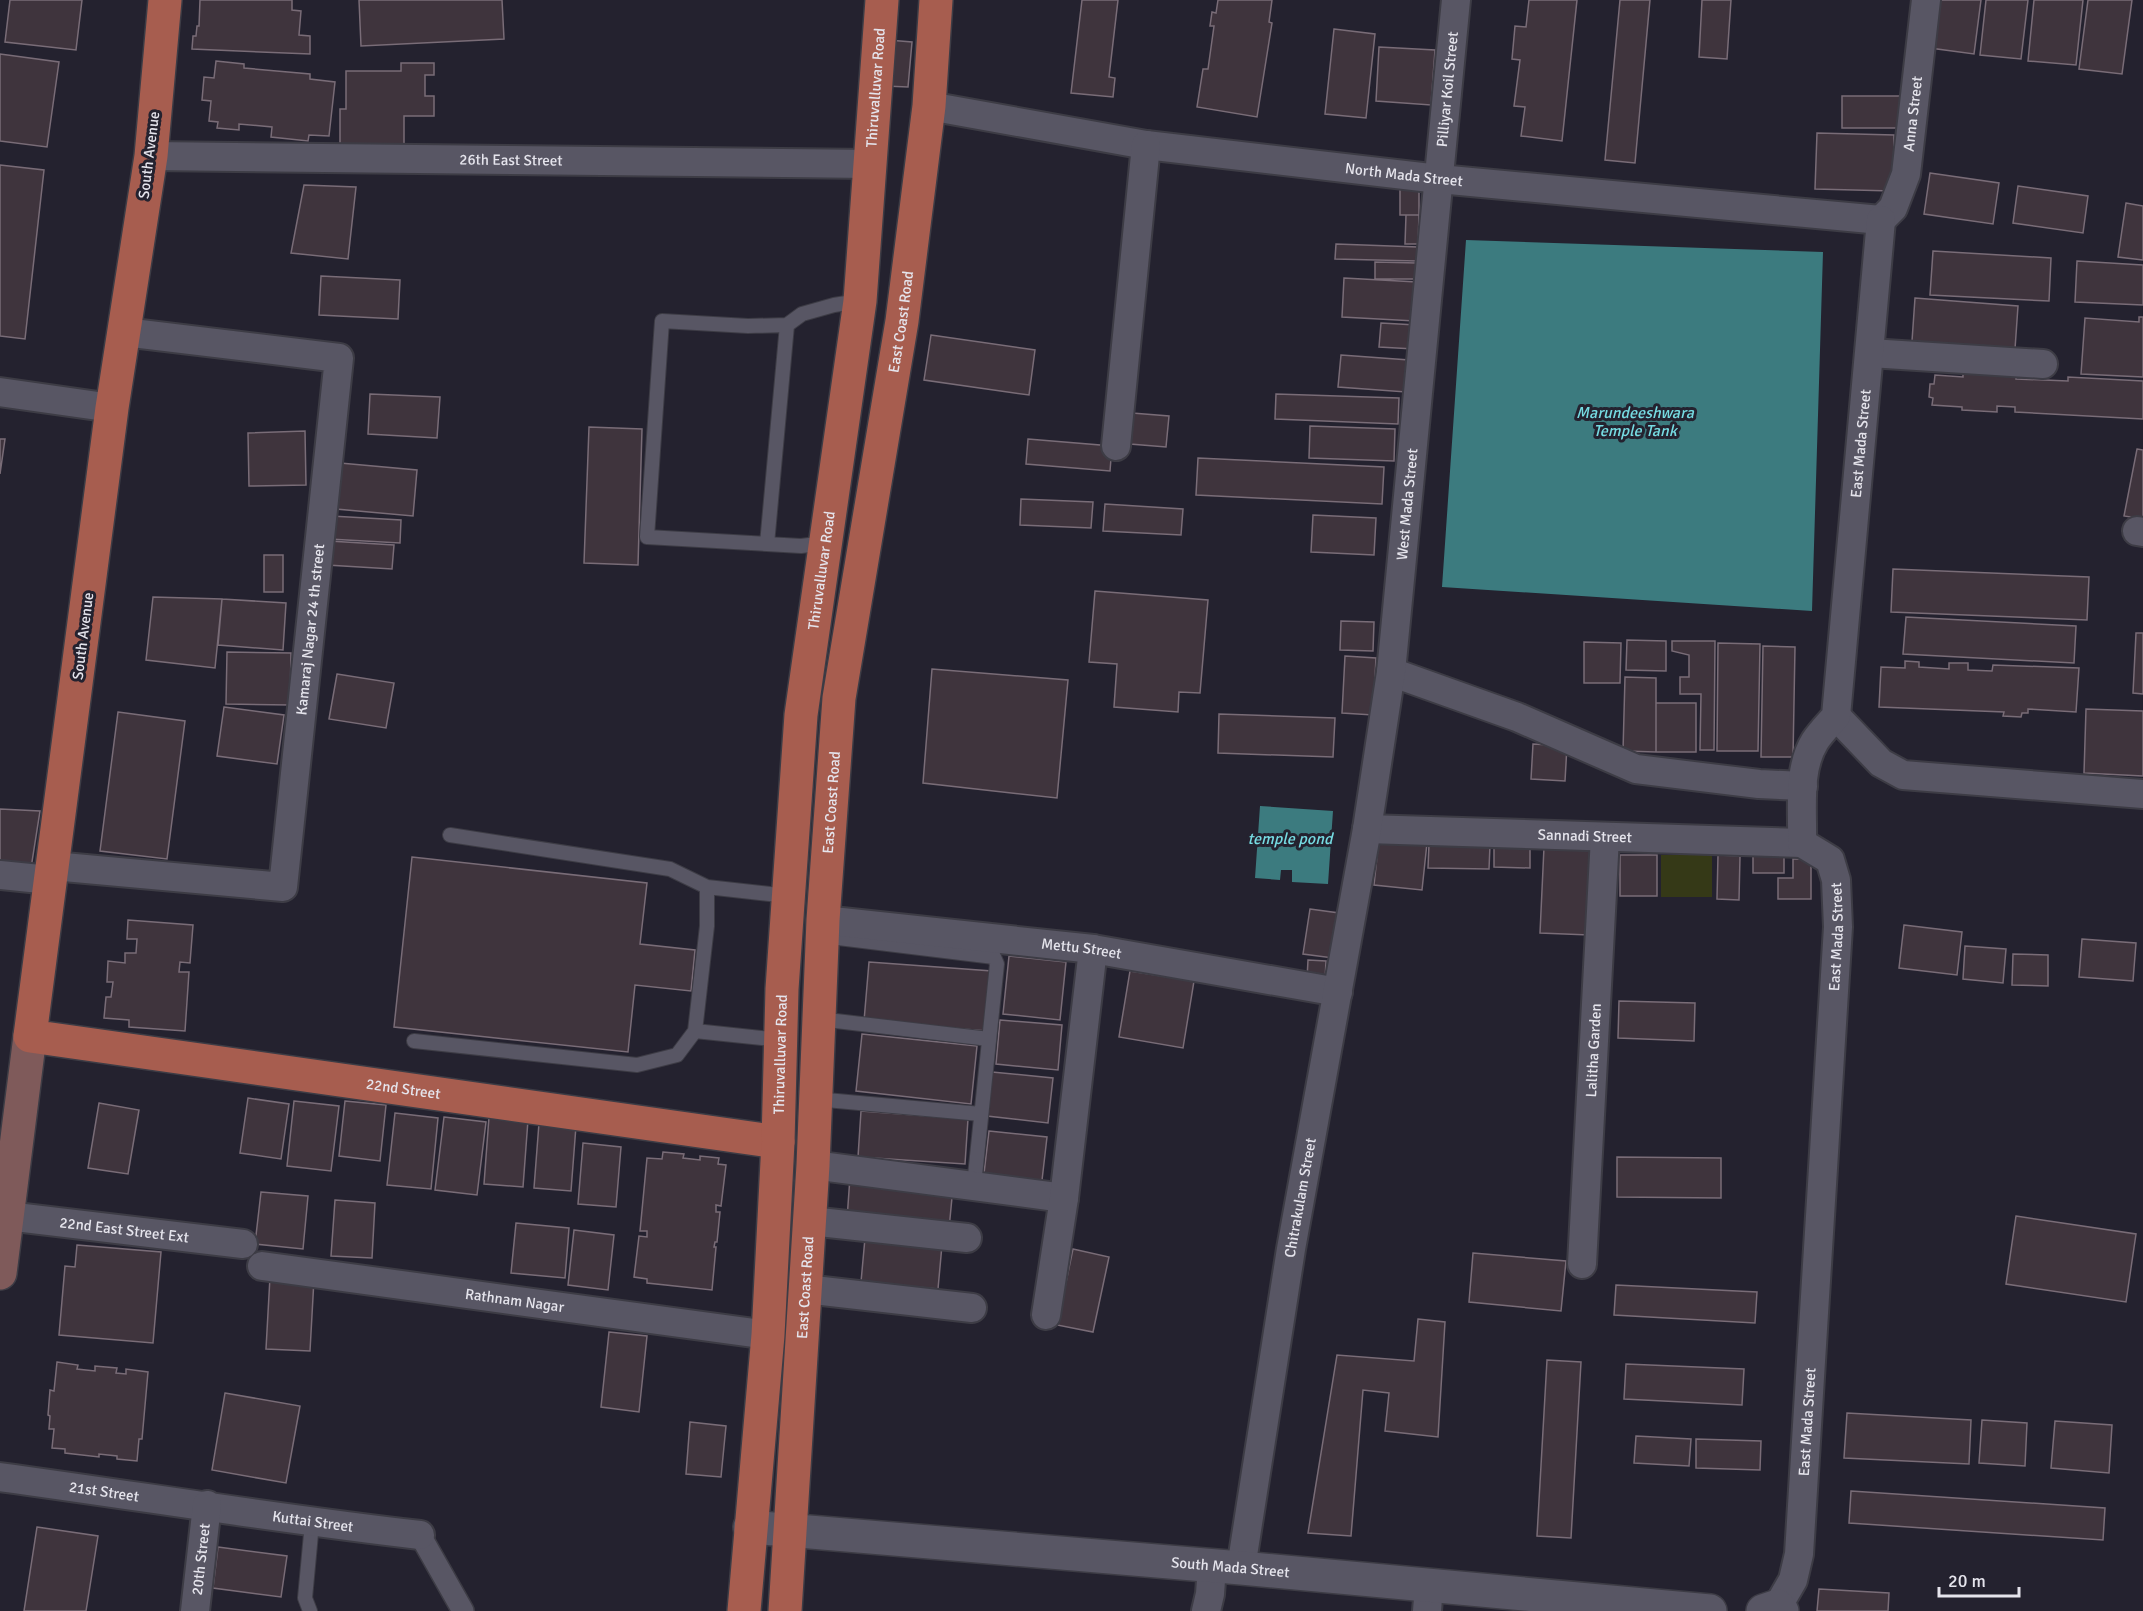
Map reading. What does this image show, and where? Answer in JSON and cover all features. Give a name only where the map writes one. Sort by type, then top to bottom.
[{"type":"main road","name":"South Avenue","points":[[0,1273],[112,408],[151,156],[165,0]]},
{"type":"main road","name":"Thiruvalluvar Road","points":[[778,1142],[782,989],[801,714],[860,301],[872,164],[882,0]]},
{"type":"main road","name":"East Coast Road","points":[[785,1611],[810,1221],[822,928],[839,698],[902,321],[928,106],[936,0]]},
{"type":"main road","points":[[782,989],[819,1006]]},
{"type":"main road","name":"22nd Street","points":[[30,1036],[778,1142]]},
{"type":"main road","points":[[744,1611],[768,1335],[778,1142]]},
{"type":"street","name":"Pilliyar Koil Street","points":[[1439,179],[1456,0]]},
{"type":"street","name":"Anna Street","points":[[1881,220],[1893,208],[1906,174],[1926,0]]},
{"type":"street","name":"North Mada Street","points":[[928,106],[1146,146],[1439,179],[1881,220]]},
{"type":"street","points":[[1116,446],[1146,146]]},
{"type":"street","name":"26th East Street","points":[[151,156],[872,164]]},
{"type":"street","name":"West Mada Street","points":[[1367,829],[1391,672],[1439,179]]},
{"type":"street","name":"East Mada Street","points":[[1836,716],[1881,220]]},
{"type":"street","name":"Kamaraj Nagar 24 th street","points":[[52,873],[283,887],[339,358],[124,332]]},
{"type":"street","points":[[1870,353],[2043,364]]},
{"type":"street","points":[[0,392],[112,408]]},
{"type":"street","points":[[1391,672],[1517,717],[1636,769],[1759,784],[1803,786]]},
{"type":"street","points":[[1803,843],[1803,786],[1806,760],[1815,740],[1836,716],[1881,763],[1903,775],[2143,794]]},
{"type":"street","name":"Sannadi Street","points":[[1367,829],[1803,843]]},
{"type":"street","name":"Chitrakulam Street","points":[[1206,1611],[1210,1594],[1227,1567],[1291,1249],[1367,829]]},
{"type":"street","name":"Lalitha Garden","points":[[1582,1264],[1605,837]]},
{"type":"street","name":"East Mada Street","points":[[1774,1609],[1793,1580],[1800,1554],[1838,927],[1836,879],[1830,860],[1803,843]]},
{"type":"street","points":[[0,875],[52,873]]},
{"type":"street","name":"Mettu Street","points":[[822,928],[1093,949],[1338,992]]},
{"type":"street","points":[[1046,1316],[1064,1198],[1093,949]]},
{"type":"street","points":[[813,1165],[1064,1198]]},
{"type":"street","name":"22nd East Street Ext","points":[[7,1216],[243,1244]]},
{"type":"street","points":[[810,1221],[967,1238]]},
{"type":"street","name":"Rathnam Nagar","points":[[262,1266],[768,1335]]},
{"type":"street","points":[[805,1289],[972,1308]]},
{"type":"street","name":"21st Street","points":[[0,1477],[207,1505]]},
{"type":"street","name":"Kuttai Street","points":[[207,1505],[312,1523],[420,1535]]},
{"type":"street","name":"20th Street","points":[[195,1611],[207,1505]]},
{"type":"street","name":"South Mada Street","points":[[750,1527],[1227,1567],[1428,1598],[1710,1611]]},
{"type":"street","points":[[420,1535],[463,1611]]},
{"type":"lane","points":[[827,543],[801,546],[647,537],[662,321],[748,326],[787,325],[802,314],[860,301]]},
{"type":"lane","points":[[767,544],[787,325]]},
{"type":"lane","points":[[450,835],[670,869],[707,886],[788,896]]},
{"type":"lane","points":[[414,1041],[637,1065],[676,1055],[695,1031],[707,926],[707,886]]},
{"type":"lane","points":[[822,928],[994,957],[997,964],[974,1185]]},
{"type":"lane","points":[[819,1006],[989,1039]]},
{"type":"lane","points":[[695,1031],[781,1040]]},
{"type":"lane","points":[[815,1099],[981,1114]]},
{"type":"lane","points":[[310,1611],[305,1598],[312,1523]]},
{"type":"shaded area","points":[[1661,855],[1712,855],[1712,897],[1661,897]]},
{"type":"water","name":"Marundeeshwara Temple Tank","points":[[1466,240],[1823,252],[1812,611],[1442,587]]},
{"type":"water","name":"temple pond","points":[[1260,806],[1333,811],[1328,884],[1292,882],[1292,870],[1281,870],[1280,880],[1255,878]]},
{"type":"building","points":[[10,0],[82,0],[76,50],[5,42]]},
{"type":"building","points":[[200,0],[292,0],[292,10],[301,11],[299,35],[310,36],[310,54],[192,49],[193,36],[196,36],[197,26],[199,26]]},
{"type":"building","points":[[359,0],[502,0],[504,39],[361,46]]},
{"type":"building","points":[[1082,0],[1118,0],[1109,77],[1115,78],[1113,97],[1071,93]]},
{"type":"building","points":[[1218,0],[1272,0],[1269,22],[1272,23],[1257,117],[1197,107],[1203,69],[1208,69],[1214,26],[1210,26],[1212,12],[1216,13]]},
{"type":"building","points":[[1529,0],[1577,0],[1562,141],[1521,136],[1525,107],[1514,106],[1520,60],[1512,59],[1515,26],[1526,27]]},
{"type":"building","points":[[1620,0],[1650,0],[1635,163],[1605,160]]},
{"type":"building","points":[[1702,0],[1731,0],[1727,59],[1699,57]]},
{"type":"building","points":[[1936,0],[1981,0],[1974,54],[1930,48]]},
{"type":"building","points":[[1986,0],[2028,0],[2021,59],[1980,55]]},
{"type":"building","points":[[2034,0],[2083,0],[2076,65],[2028,61]]},
{"type":"building","points":[[2088,0],[2132,0],[2122,74],[2079,69]]},
{"type":"building","points":[[1334,29],[1375,34],[1366,118],[1325,114]]},
{"type":"building","points":[[888,40],[912,42],[908,87],[885,86]]},
{"type":"building","points":[[1379,47],[1435,50],[1431,105],[1376,101]]},
{"type":"building","points":[[0,54],[59,62],[47,147],[0,141]]},
{"type":"building","points":[[216,61],[244,64],[244,68],[310,74],[310,79],[335,82],[329,136],[309,135],[308,141],[271,137],[272,127],[239,124],[239,130],[217,128],[218,122],[209,121],[211,101],[202,100],[204,77],[214,78]]},
{"type":"building","points":[[401,63],[434,63],[434,75],[425,75],[425,96],[434,96],[434,116],[404,116],[404,151],[340,151],[340,109],[346,109],[346,71],[401,71]]},
{"type":"building","points":[[1842,96],[1901,96],[1901,128],[1842,128]]},
{"type":"building","points":[[1817,133],[1894,135],[1893,191],[1815,189]]},
{"type":"building","points":[[0,165],[44,170],[25,339],[0,336]]},
{"type":"building","points":[[1930,173],[1999,183],[1993,224],[1924,214]]},
{"type":"building","points":[[304,185],[356,187],[348,259],[291,253]]},
{"type":"building","points":[[2018,186],[2088,196],[2083,233],[2013,223]]},
{"type":"building","points":[[1400,187],[1419,187],[1419,215],[1400,215]]},
{"type":"building","points":[[2126,203],[2143,206],[2143,260],[2118,257]]},
{"type":"building","points":[[1406,215],[1419,215],[1418,244],[1405,244]]},
{"type":"building","points":[[1336,244],[1418,247],[1417,261],[1335,259]]},
{"type":"building","points":[[1933,251],[2051,258],[2049,301],[1930,295]]},
{"type":"building","points":[[2077,261],[2143,265],[2143,305],[2075,302]]},
{"type":"building","points":[[1375,262],[1417,263],[1417,279],[1375,279]]},
{"type":"building","points":[[321,276],[400,280],[398,319],[319,315]]},
{"type":"building","points":[[1344,278],[1417,282],[1415,321],[1342,317]]},
{"type":"building","points":[[1915,298],[2018,306],[2015,349],[1912,341]]},
{"type":"building","points":[[2139,317],[2143,317],[2143,377],[2081,374],[2085,318],[2139,322]]},
{"type":"building","points":[[1381,323],[1416,325],[1414,349],[1379,347]]},
{"type":"building","points":[[931,335],[1035,350],[1029,395],[924,380]]},
{"type":"building","points":[[1341,355],[1409,360],[1406,392],[1338,387]]},
{"type":"building","points":[[1963,372],[2016,374],[2016,379],[2068,381],[2068,377],[2143,381],[2143,419],[2015,412],[2015,407],[1997,406],[1997,412],[1932,405],[1933,398],[1929,397],[1930,384],[1934,384],[1935,375],[1963,377]]},
{"type":"building","points":[[370,394],[440,397],[437,438],[368,434]]},
{"type":"building","points":[[1276,394],[1399,398],[1398,424],[1275,419]]},
{"type":"building","points":[[1132,413],[1169,416],[1166,447],[1130,444]]},
{"type":"building","points":[[1310,426],[1395,429],[1394,461],[1309,458]]},
{"type":"building","points":[[589,427],[642,429],[638,565],[584,563]]},
{"type":"building","points":[[305,431],[306,485],[249,486],[248,433]]},
{"type":"building","points":[[0,439],[5,439],[0,474]]},
{"type":"building","points":[[1028,439],[1112,446],[1110,471],[1026,464]]},
{"type":"building","points":[[2137,449],[2143,450],[2143,519],[2124,516]]},
{"type":"building","points":[[1198,458],[1384,467],[1382,504],[1196,495]]},
{"type":"building","points":[[340,463],[417,470],[413,516],[336,509]]},
{"type":"building","points":[[1021,499],[1093,502],[1091,528],[1020,525]]},
{"type":"building","points":[[1105,504],[1183,509],[1181,535],[1103,531]]},
{"type":"building","points":[[1313,515],[1376,518],[1374,555],[1311,552]]},
{"type":"building","points":[[331,516],[401,520],[400,543],[329,539]]},
{"type":"building","points":[[329,541],[394,545],[392,569],[327,565]]},
{"type":"building","points":[[264,555],[283,555],[283,592],[264,592]]},
{"type":"building","points":[[1893,569],[2089,577],[2087,620],[1891,612]]},
{"type":"building","points":[[1095,591],[1208,600],[1200,693],[1179,692],[1178,712],[1114,707],[1117,664],[1089,662]]},
{"type":"building","points":[[153,597],[222,599],[215,668],[146,660]]},
{"type":"building","points":[[222,599],[286,603],[283,650],[218,645]]},
{"type":"building","points":[[1906,617],[2076,626],[2074,663],[1903,654]]},
{"type":"building","points":[[1341,621],[1374,622],[1373,651],[1340,650]]},
{"type":"building","points":[[2136,633],[2143,633],[2143,694],[2133,693]]},
{"type":"building","points":[[1627,640],[1666,641],[1666,671],[1626,670]]},
{"type":"building","points":[[1672,641],[1715,641],[1714,750],[1700,750],[1701,694],[1680,694],[1680,677],[1689,677],[1689,655],[1672,651]]},
{"type":"building","points":[[1584,642],[1621,643],[1620,683],[1584,683]]},
{"type":"building","points":[[1718,643],[1760,644],[1758,751],[1717,751]]},
{"type":"building","points":[[1763,646],[1795,647],[1793,757],[1761,757]]},
{"type":"building","points":[[227,652],[291,653],[290,705],[226,704]]},
{"type":"building","points":[[1345,656],[1376,658],[1373,715],[1342,713]]},
{"type":"building","points":[[1905,661],[1919,662],[1919,667],[1949,669],[1949,663],[1968,663],[1968,670],[1992,671],[1993,665],[2079,668],[2076,712],[2028,709],[2028,713],[2022,713],[2021,717],[2003,716],[2004,712],[1879,707],[1881,667],[1905,668]]},
{"type":"building","points":[[932,669],[1068,680],[1057,798],[923,783]]},
{"type":"building","points":[[337,674],[394,683],[386,728],[329,719]]},
{"type":"building","points":[[1625,677],[1656,678],[1656,752],[1623,751]]},
{"type":"building","points":[[1656,703],[1696,703],[1696,752],[1656,752]]},
{"type":"building","points":[[224,707],[284,715],[277,764],[217,756]]},
{"type":"building","points":[[2086,709],[2143,711],[2143,776],[2084,773]]},
{"type":"building","points":[[118,712],[185,721],[167,859],[100,851]]},
{"type":"building","points":[[1219,714],[1335,718],[1333,757],[1218,753]]},
{"type":"building","points":[[1533,744],[1567,746],[1565,781],[1531,779]]},
{"type":"building","points":[[0,809],[40,811],[31,868],[0,862]]},
{"type":"building","points":[[1379,838],[1427,843],[1422,890],[1374,885]]},
{"type":"building","points":[[1429,844],[1490,845],[1489,869],[1428,868]]},
{"type":"building","points":[[1494,844],[1530,844],[1530,868],[1494,867]]},
{"type":"building","points":[[1544,847],[1593,849],[1589,935],[1540,933]]},
{"type":"building","points":[[1620,855],[1657,855],[1657,896],[1620,896]]},
{"type":"building","points":[[1718,855],[1740,856],[1739,900],[1717,899]]},
{"type":"building","points":[[1784,855],[1784,873],[1753,873],[1753,856]]},
{"type":"building","points":[[412,857],[647,883],[640,944],[695,950],[691,991],[635,985],[628,1052],[394,1027]]},
{"type":"building","points":[[1793,859],[1811,859],[1811,899],[1778,899],[1778,878],[1793,878]]},
{"type":"building","points":[[1310,909],[1339,913],[1333,958],[1303,954]]},
{"type":"building","points":[[128,920],[193,925],[190,963],[180,962],[179,972],[189,972],[185,1031],[129,1027],[129,1020],[104,1018],[106,997],[111,997],[113,982],[107,982],[108,961],[125,963],[125,953],[136,953],[137,939],[127,939]]},
{"type":"building","points":[[1904,925],[1962,932],[1957,975],[1899,968]]},
{"type":"building","points":[[2082,939],[2136,943],[2133,981],[2079,977]]},
{"type":"building","points":[[1965,946],[2006,949],[2003,983],[1963,979]]},
{"type":"building","points":[[2013,954],[2048,955],[2048,986],[2012,985]]},
{"type":"building","points":[[1009,956],[1066,962],[1060,1020],[1003,1014]]},
{"type":"building","points":[[1308,960],[1326,961],[1325,980],[1307,979]]},
{"type":"building","points":[[869,962],[992,971],[987,1031],[864,1021]]},
{"type":"building","points":[[1130,971],[1194,981],[1183,1048],[1119,1037]]},
{"type":"building","points":[[1619,1001],[1695,1003],[1694,1041],[1618,1038]]},
{"type":"building","points":[[1000,1020],[1062,1025],[1058,1070],[996,1064]]},
{"type":"building","points":[[862,1034],[977,1046],[971,1104],[856,1091]]},
{"type":"building","points":[[992,1072],[1053,1078],[1048,1123],[987,1116]]},
{"type":"building","points":[[248,1098],[289,1104],[281,1159],[240,1153]]},
{"type":"building","points":[[294,1101],[339,1106],[331,1171],[287,1166]]},
{"type":"building","points":[[345,1101],[386,1105],[380,1161],[339,1156]]},
{"type":"building","points":[[99,1103],[139,1110],[128,1174],[88,1168]]},
{"type":"building","points":[[861,1111],[968,1119],[965,1164],[858,1157]]},
{"type":"building","points":[[395,1113],[438,1118],[431,1189],[387,1185]]},
{"type":"building","points":[[444,1117],[486,1122],[477,1195],[435,1190]]},
{"type":"building","points":[[489,1117],[528,1120],[523,1187],[484,1184]]},
{"type":"building","points":[[539,1123],[576,1126],[571,1191],[534,1188]]},
{"type":"building","points":[[989,1131],[1047,1137],[1041,1189],[983,1182]]},
{"type":"building","points":[[583,1143],[621,1147],[616,1207],[578,1204]]},
{"type":"building","points":[[663,1152],[684,1154],[683,1158],[700,1160],[700,1156],[719,1158],[718,1164],[726,1165],[721,1206],[716,1205],[716,1212],[720,1212],[717,1242],[714,1247],[716,1247],[712,1290],[647,1283],[647,1279],[634,1277],[639,1236],[647,1237],[647,1231],[640,1231],[647,1158],[662,1159]]},
{"type":"building","points":[[1617,1157],[1721,1158],[1721,1198],[1617,1197]]},
{"type":"building","points":[[850,1177],[953,1187],[949,1229],[847,1219]]},
{"type":"building","points":[[261,1192],[308,1196],[303,1249],[255,1244]]},
{"type":"building","points":[[335,1200],[375,1203],[372,1258],[331,1256]]},
{"type":"building","points":[[2016,1216],[2136,1234],[2126,1302],[2006,1284]]},
{"type":"building","points":[[516,1223],[569,1228],[565,1278],[511,1273]]},
{"type":"building","points":[[574,1230],[614,1235],[608,1290],[568,1285]]},
{"type":"building","points":[[865,1238],[942,1245],[938,1289],[861,1282]]},
{"type":"building","points":[[77,1245],[161,1252],[153,1343],[59,1335],[65,1266],[75,1267]]},
{"type":"building","points":[[1073,1249],[1109,1257],[1093,1332],[1057,1325]]},
{"type":"building","points":[[1473,1253],[1566,1261],[1561,1311],[1469,1302]]},
{"type":"building","points":[[270,1277],[314,1279],[310,1351],[266,1349]]},
{"type":"building","points":[[1616,1285],[1757,1292],[1755,1323],[1614,1315]]},
{"type":"building","points":[[1418,1319],[1445,1322],[1438,1437],[1385,1431],[1389,1393],[1363,1390],[1351,1536],[1308,1533],[1337,1355],[1414,1361]]},
{"type":"building","points":[[609,1332],[647,1336],[639,1412],[601,1407]]},
{"type":"building","points":[[1547,1360],[1581,1362],[1571,1538],[1537,1536]]},
{"type":"building","points":[[57,1362],[78,1365],[77,1369],[95,1371],[95,1366],[117,1368],[116,1373],[126,1374],[126,1369],[148,1372],[142,1439],[139,1439],[137,1461],[99,1454],[99,1457],[65,1453],[65,1449],[52,1448],[54,1429],[49,1429],[50,1416],[48,1415],[50,1390],[54,1391]]},
{"type":"building","points":[[1626,1364],[1744,1369],[1742,1405],[1624,1399]]},
{"type":"building","points":[[225,1393],[300,1406],[286,1483],[212,1470]]},
{"type":"building","points":[[1847,1413],[1971,1420],[1969,1464],[1844,1458]]},
{"type":"building","points":[[1982,1420],[2027,1423],[2025,1466],[1979,1463]]},
{"type":"building","points":[[2055,1421],[2112,1425],[2109,1473],[2051,1468]]},
{"type":"building","points":[[690,1422],[726,1426],[721,1477],[686,1474]]},
{"type":"building","points":[[1636,1436],[1691,1439],[1689,1466],[1634,1463]]},
{"type":"building","points":[[1696,1439],[1761,1441],[1760,1470],[1696,1468]]},
{"type":"building","points":[[1851,1491],[2105,1508],[2103,1540],[1849,1523]]},
{"type":"building","points":[[37,1527],[98,1536],[86,1611],[24,1611]]},
{"type":"building","points":[[218,1547],[287,1556],[281,1597],[213,1588]]},
{"type":"building","points":[[1819,1589],[1889,1593],[1888,1611],[1817,1611]]}]
